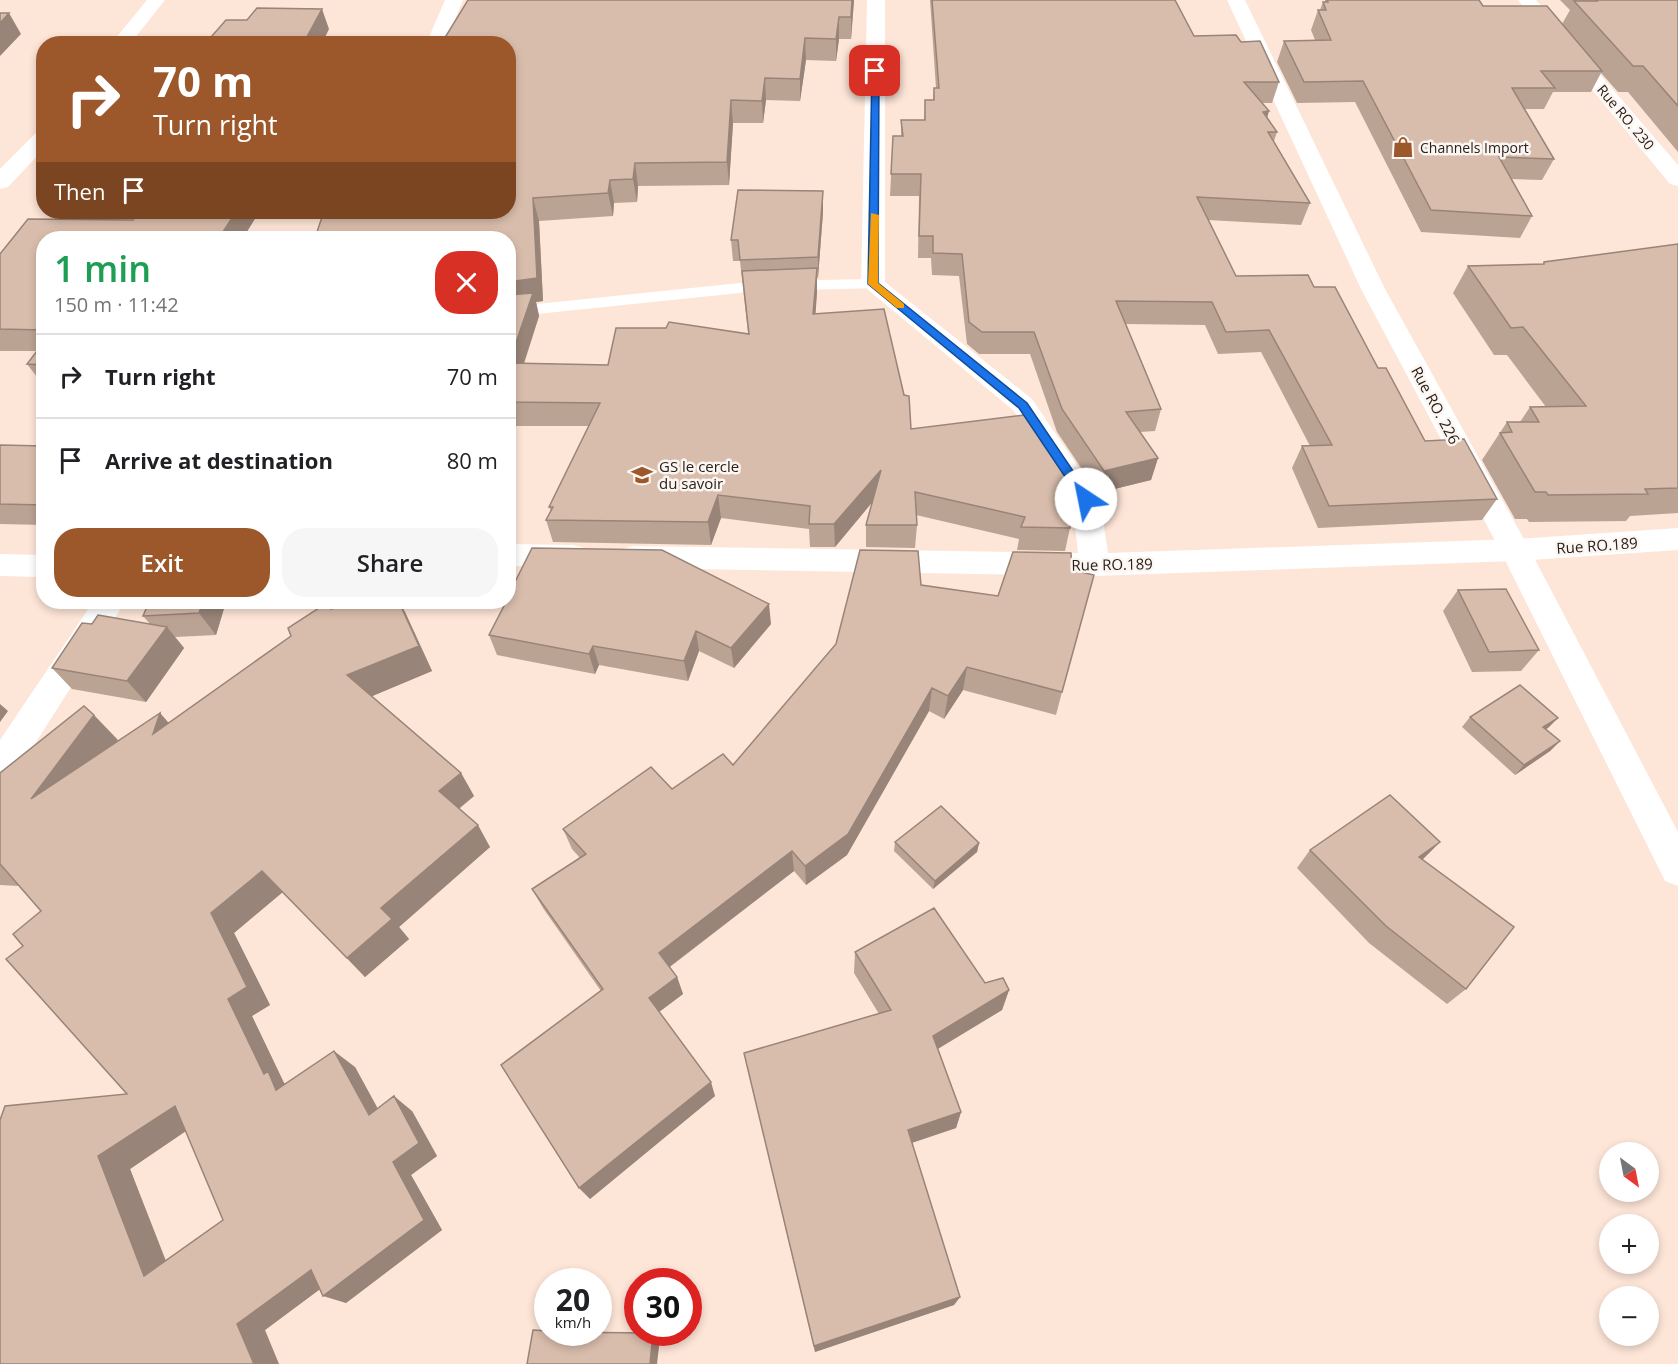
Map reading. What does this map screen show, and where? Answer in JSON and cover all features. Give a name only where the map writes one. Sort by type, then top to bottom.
[{"type":"street","points":[[127,36],[156,0]]},
{"type":"street","points":[[438,36],[454,0]]},
{"type":"street","points":[[876,0],[873,284],[1023,405],[1086,499],[1094,565]]},
{"type":"street","name":"Rue RO. 226","points":[[1236,0],[1373,288],[1515,550],[1678,869]]},
{"type":"street","name":"Rue RO. 230","points":[[1527,0],[1678,179]]},
{"type":"street","points":[[0,182],[36,144]]},
{"type":"street","name":"Rue RO.189","points":[[516,555],[1094,565],[1515,550],[1678,539]]},
{"type":"street","points":[[0,565],[36,566]]},
{"type":"street","points":[[0,769],[104,609]]},
{"type":"lane","points":[[516,311],[759,286],[873,284]]},
{"type":"building","points":[[468,0],[852,0],[851,17],[839,17],[836,39],[805,38],[800,79],[765,78],[762,101],[731,100],[727,162],[635,163],[633,179],[610,180],[608,193],[533,198],[537,278],[516,281],[516,231],[317,231],[322,219],[516,219],[516,36],[446,36]]},
{"type":"building","points":[[932,0],[1175,0],[1194,36],[1236,35],[1241,42],[1260,41],[1279,82],[1244,82],[1269,111],[1263,112],[1277,132],[1268,132],[1310,203],[1197,197],[1236,276],[1308,275],[1314,287],[1335,287],[1378,368],[1386,368],[1425,441],[1464,439],[1497,499],[1329,506],[1302,446],[1332,445],[1269,330],[1226,332],[1212,302],[1116,301],[1161,409],[1126,412],[1158,458],[1104,471],[1062,409],[1034,332],[982,332],[969,322],[962,254],[933,253],[933,236],[919,236],[921,174],[891,174],[893,136],[903,136],[901,120],[925,120],[925,100],[934,100],[934,88],[939,88]]},
{"type":"building","points":[[1327,0],[1479,0],[1483,6],[1547,6],[1602,71],[1541,71],[1555,88],[1512,88],[1554,159],[1499,157],[1532,216],[1431,210],[1363,81],[1304,82],[1284,41],[1331,40],[1318,10],[1326,10],[1323,2],[1328,2]]},
{"type":"building","points":[[1678,0],[1678,106],[1643,66],[1633,66],[1574,1]]},
{"type":"building","points":[[257,8],[322,9],[307,36],[212,36],[226,20],[247,20]]},
{"type":"building","points":[[0,13],[9,13],[0,23]]},
{"type":"building","points":[[738,190],[823,191],[818,257],[740,260],[738,240],[731,240]]},
{"type":"building","points":[[28,219],[231,219],[224,231],[36,231],[36,330],[0,329],[0,254]]},
{"type":"building","points":[[1678,244],[1678,488],[1645,489],[1648,494],[1548,495],[1546,492],[1535,492],[1500,433],[1512,432],[1507,422],[1539,422],[1530,407],[1586,406],[1523,327],[1511,328],[1468,266],[1544,264],[1544,262]]},
{"type":"building","points":[[817,268],[813,314],[884,309],[904,395],[909,396],[911,429],[1033,414],[1075,477],[1069,479],[1070,528],[1021,527],[1025,517],[915,492],[917,525],[866,525],[881,470],[834,524],[809,524],[810,506],[718,495],[708,522],[546,520],[553,507],[549,507],[600,403],[516,402],[516,363],[608,365],[616,328],[666,328],[669,322],[749,334],[742,271]]},
{"type":"building","points":[[533,293],[516,343],[516,294]]},
{"type":"building","points":[[36,352],[36,365],[27,364]]},
{"type":"building","points":[[0,445],[36,446],[36,505],[0,504]]},
{"type":"building","points":[[532,548],[662,550],[769,604],[731,648],[696,631],[684,661],[593,646],[589,654],[489,635],[502,609],[516,609],[516,580]]},
{"type":"building","points":[[860,550],[918,551],[921,585],[998,596],[1013,552],[1071,553],[1072,570],[1094,575],[1062,692],[967,667],[948,696],[932,688],[848,834],[805,866],[792,851],[659,953],[677,977],[649,998],[711,1082],[579,1188],[501,1065],[603,989],[532,889],[586,854],[563,829],[651,767],[672,789],[723,754],[733,765],[836,644]]},
{"type":"building","points":[[1506,589],[1539,650],[1489,652],[1458,590]]},
{"type":"building","points":[[146,609],[200,609],[199,613],[143,616]]},
{"type":"building","points":[[317,609],[402,609],[419,646],[347,675],[461,773],[439,791],[478,825],[381,908],[392,919],[347,958],[262,871],[211,913],[247,987],[228,999],[264,1074],[268,1071],[276,1090],[334,1051],[369,1115],[394,1096],[419,1143],[393,1162],[424,1220],[323,1296],[311,1270],[237,1324],[254,1364],[0,1364],[0,1120],[5,1106],[127,1094],[6,959],[23,946],[13,934],[41,911],[0,865],[0,773],[84,706],[94,715],[31,799],[160,713],[153,734],[291,636],[288,628]],"holes":[[[175,1106],[223,1220],[144,1276],[98,1156]]]},
{"type":"building","points":[[98,615],[167,627],[127,681],[52,668],[82,623],[92,624]]},
{"type":"building","points":[[1520,685],[1558,718],[1543,727],[1560,741],[1524,765],[1470,717]]},
{"type":"building","points":[[1390,795],[1440,842],[1419,857],[1514,927],[1466,989],[1386,926],[1310,850]]},
{"type":"building","points":[[941,806],[979,843],[935,881],[895,842]]},
{"type":"building","points":[[934,908],[985,983],[1003,978],[1009,990],[933,1036],[961,1112],[908,1130],[960,1297],[814,1346],[744,1053],[891,1010],[855,952]]},
{"type":"building","points":[[533,1330],[534,1346],[612,1346],[612,1333],[624,1333],[624,1346],[652,1346],[650,1364],[527,1364]]},
{"type":"slow traffic","points":[[874,215],[873,284],[900,306]]},
{"type":"place","name":"Channels Import","points":[[1403,147]]},
{"type":"place","name":"GS le cercle du savoir","points":[[642,475]]},
{"type":"route","points":[[875,71],[873,284],[1023,405],[1086,499]]}]
